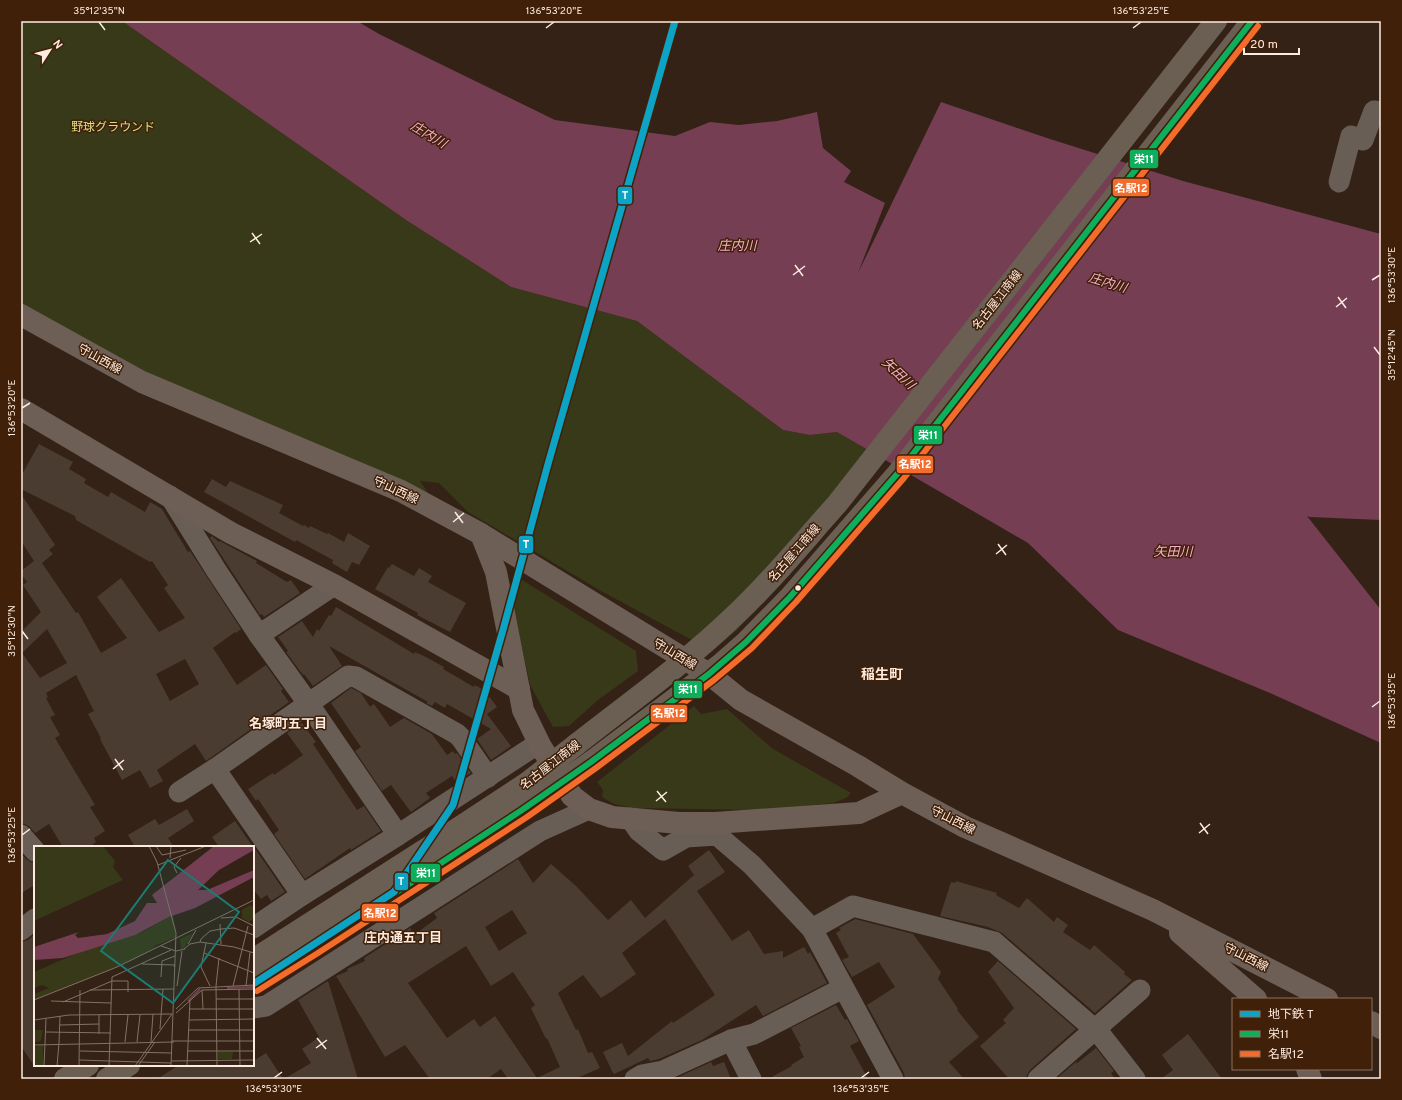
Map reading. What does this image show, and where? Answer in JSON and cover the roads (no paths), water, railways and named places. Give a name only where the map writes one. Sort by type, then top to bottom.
[{"type":"main road","name":"名古屋江南線","points":[[254,983],[314,946],[457,841],[527,783],[692,653],[733,618],[772,578],[836,504],[1216,21]]},
{"type":"main road","name":"名古屋江南線","points":[[254,959],[457,841],[522,810],[591,762],[715,669],[746,642],[790,598],[898,473],[1252,21]]},
{"type":"main road","name":"守山西線","points":[[21,315],[142,382],[401,491],[481,534],[692,653],[715,669],[741,700],[858,766],[902,793],[965,827],[1153,910],[1325,998]]},
{"type":"main road","points":[[21,409],[231,533],[334,585],[520,689]]},
{"type":"main road","points":[[481,534],[496,572],[523,710],[539,743],[572,796],[589,809],[612,817],[679,823],[708,823],[859,813],[902,793]]},
{"type":"main road","points":[[1153,910],[1255,998]]},
{"type":"main road","points":[[1372,1023],[1381,1028]]},
{"type":"main road","points":[[65,1079],[86,1066]]},
{"type":"main road","points":[[107,1079],[127,1066]]},
{"type":"street","points":[[1339,182],[1351,136],[1363,140],[1374,111],[1381,112]]},
{"type":"street","points":[[170,496],[259,635],[398,835]]},
{"type":"street","points":[[259,635],[334,585]]},
{"type":"street","points":[[179,792],[215,769],[348,676],[356,677],[456,734],[461,738],[488,777]]},
{"type":"street","points":[[254,927],[539,743]]},
{"type":"street","points":[[215,769],[302,895]]},
{"type":"street","points":[[254,1008],[266,1006],[540,831],[589,809]]},
{"type":"street","points":[[630,818],[639,831],[663,850],[686,837],[717,835],[752,865],[812,929],[893,1079]]},
{"type":"street","points":[[21,835],[34,850]]},
{"type":"street","points":[[812,929],[853,906],[994,942],[1100,1034],[1135,1079]]},
{"type":"street","points":[[21,930],[34,921]]},
{"type":"street","points":[[635,1079],[642,1075],[663,1071],[731,1040],[754,1034],[843,988]]},
{"type":"street","points":[[1038,1079],[1140,990]]},
{"type":"street","points":[[731,1040],[751,1079]]},
{"type":"water","points":[[122,21],[357,21],[379,34],[555,120],[675,136],[710,122],[739,125],[777,121],[817,112],[823,148],[851,171],[844,182],[885,203],[858,273],[941,102],[1050,139],[1183,181],[1381,234],[1381,520],[1307,516],[1381,610],[1381,743],[1270,693],[1118,630],[1028,543],[837,432],[810,435],[783,430],[637,321],[511,287],[406,220]]},
{"type":"metro line","name":"T","points":[[254,983],[394,892],[453,805],[503,630],[548,464],[675,21]]},
{"type":"district","name":"稲生町","points":[[882,674]]},
{"type":"district","name":"名塚町五丁目","points":[[288,723]]},
{"type":"district","name":"庄内通五丁目","points":[[403,937]]},
{"type":"park label","name":"野球グラウンド","points":[[113,127]]},
{"type":"water label","name":"庄内川","points":[[429,134]]},
{"type":"water label","name":"庄内川","points":[[737,245]]},
{"type":"water label","name":"庄内川","points":[[1108,282]]},
{"type":"water label","name":"矢田川","points":[[899,373]]},
{"type":"water label","name":"矢田川","points":[[1173,551]]}]
